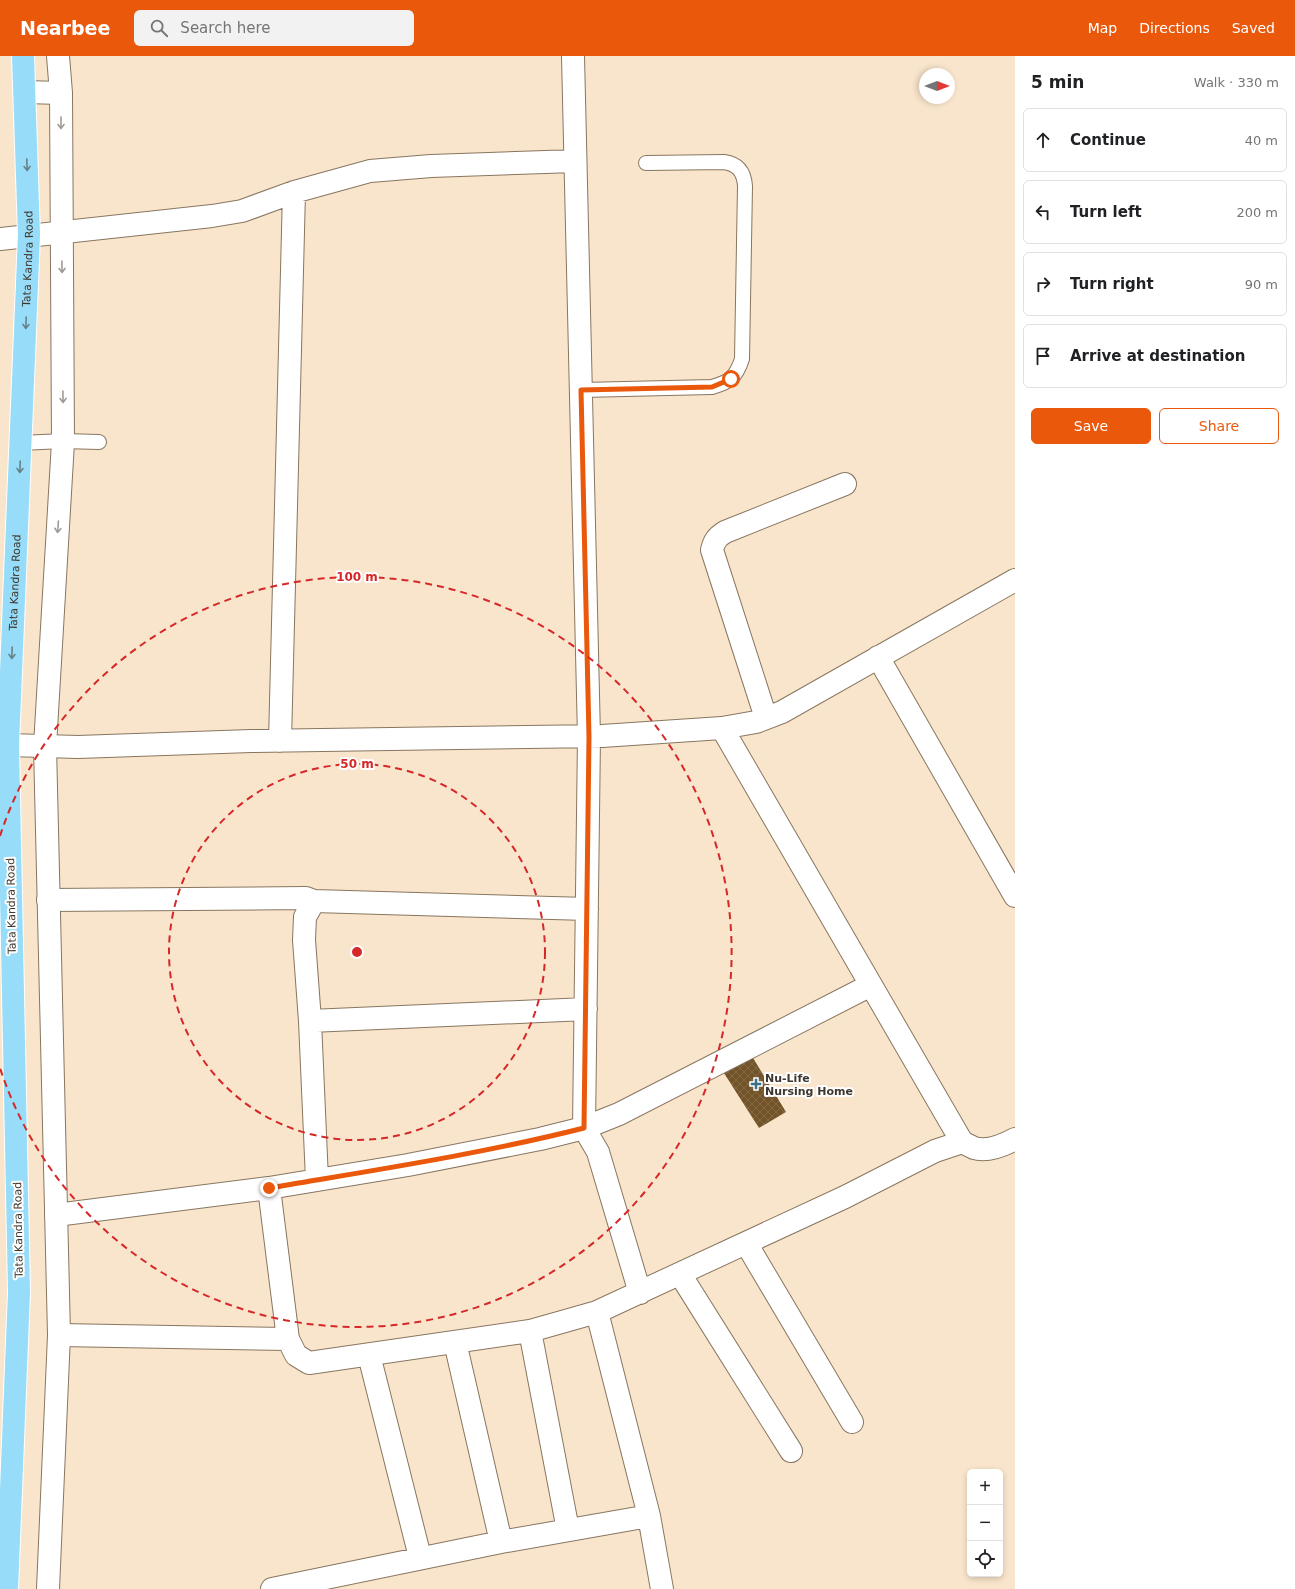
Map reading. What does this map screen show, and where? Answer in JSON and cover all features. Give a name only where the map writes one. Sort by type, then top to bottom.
[{"type":"main road","name":"Tata Kandra Road","points":[[8,1589],[19,1292],[8,745],[29,235],[23,56]]},
{"type":"street","points":[[48,1589],[59,1335],[45,746],[63,441],[60,93],[58,56]]},
{"type":"street","points":[[573,56],[589,737],[584,1128],[598,1152],[640,1293]]},
{"type":"street","points":[[25,92],[60,93]]},
{"type":"street","points":[[0,240],[29,235],[61,234],[242,211],[294,192],[370,171],[431,166],[575,161]]},
{"type":"street","points":[[280,740],[294,192]]},
{"type":"street","points":[[766,718],[712,550],[714,542],[718,536],[724,532],[845,484]]},
{"type":"street","points":[[8,745],[78,747],[280,740],[589,737],[722,728],[756,722],[782,712],[1015,580]]},
{"type":"street","points":[[878,657],[1015,896]]},
{"type":"street","points":[[722,728],[962,1142],[975,1148],[993,1148],[1015,1139]]},
{"type":"street","points":[[48,900],[306,898],[314,901],[587,908]]},
{"type":"street","points":[[314,901],[305,917],[304,940],[310,1021],[317,1180]]},
{"type":"street","points":[[56,1215],[269,1188],[408,1165],[517,1144],[584,1128],[619,1114],[871,985]]},
{"type":"street","points":[[310,1021],[586,1009]]},
{"type":"street","points":[[269,1188],[288,1339],[296,1355],[309,1363],[530,1331],[597,1312],[845,1197],[935,1151],[962,1142]]},
{"type":"street","points":[[746,1243],[852,1422]]},
{"type":"street","points":[[680,1274],[791,1451]]},
{"type":"street","points":[[597,1312],[649,1516],[662,1589]]},
{"type":"street","points":[[530,1331],[568,1530]]},
{"type":"street","points":[[59,1335],[288,1339]]},
{"type":"street","points":[[455,1342],[501,1542]]},
{"type":"street","points":[[369,1355],[420,1557]]},
{"type":"street","points":[[272,1589],[420,1557],[649,1516]]},
{"type":"lane","points":[[581,390],[712,387],[731,379],[738,370],[742,359],[745,186],[744,178],[740,169],[732,163],[724,162],[646,163]]},
{"type":"lane","points":[[21,443],[63,441],[99,442]]},
{"type":"building","points":[[750,1053],[786,1112],[759,1128],[722,1070]]},
{"type":"place","name":"Nu-Life Nursing Home","points":[[756,1084]]},
{"type":"route","points":[[269,1188],[408,1165],[540,1139],[584,1128],[589,737],[581,390],[712,387],[731,379]]}]
